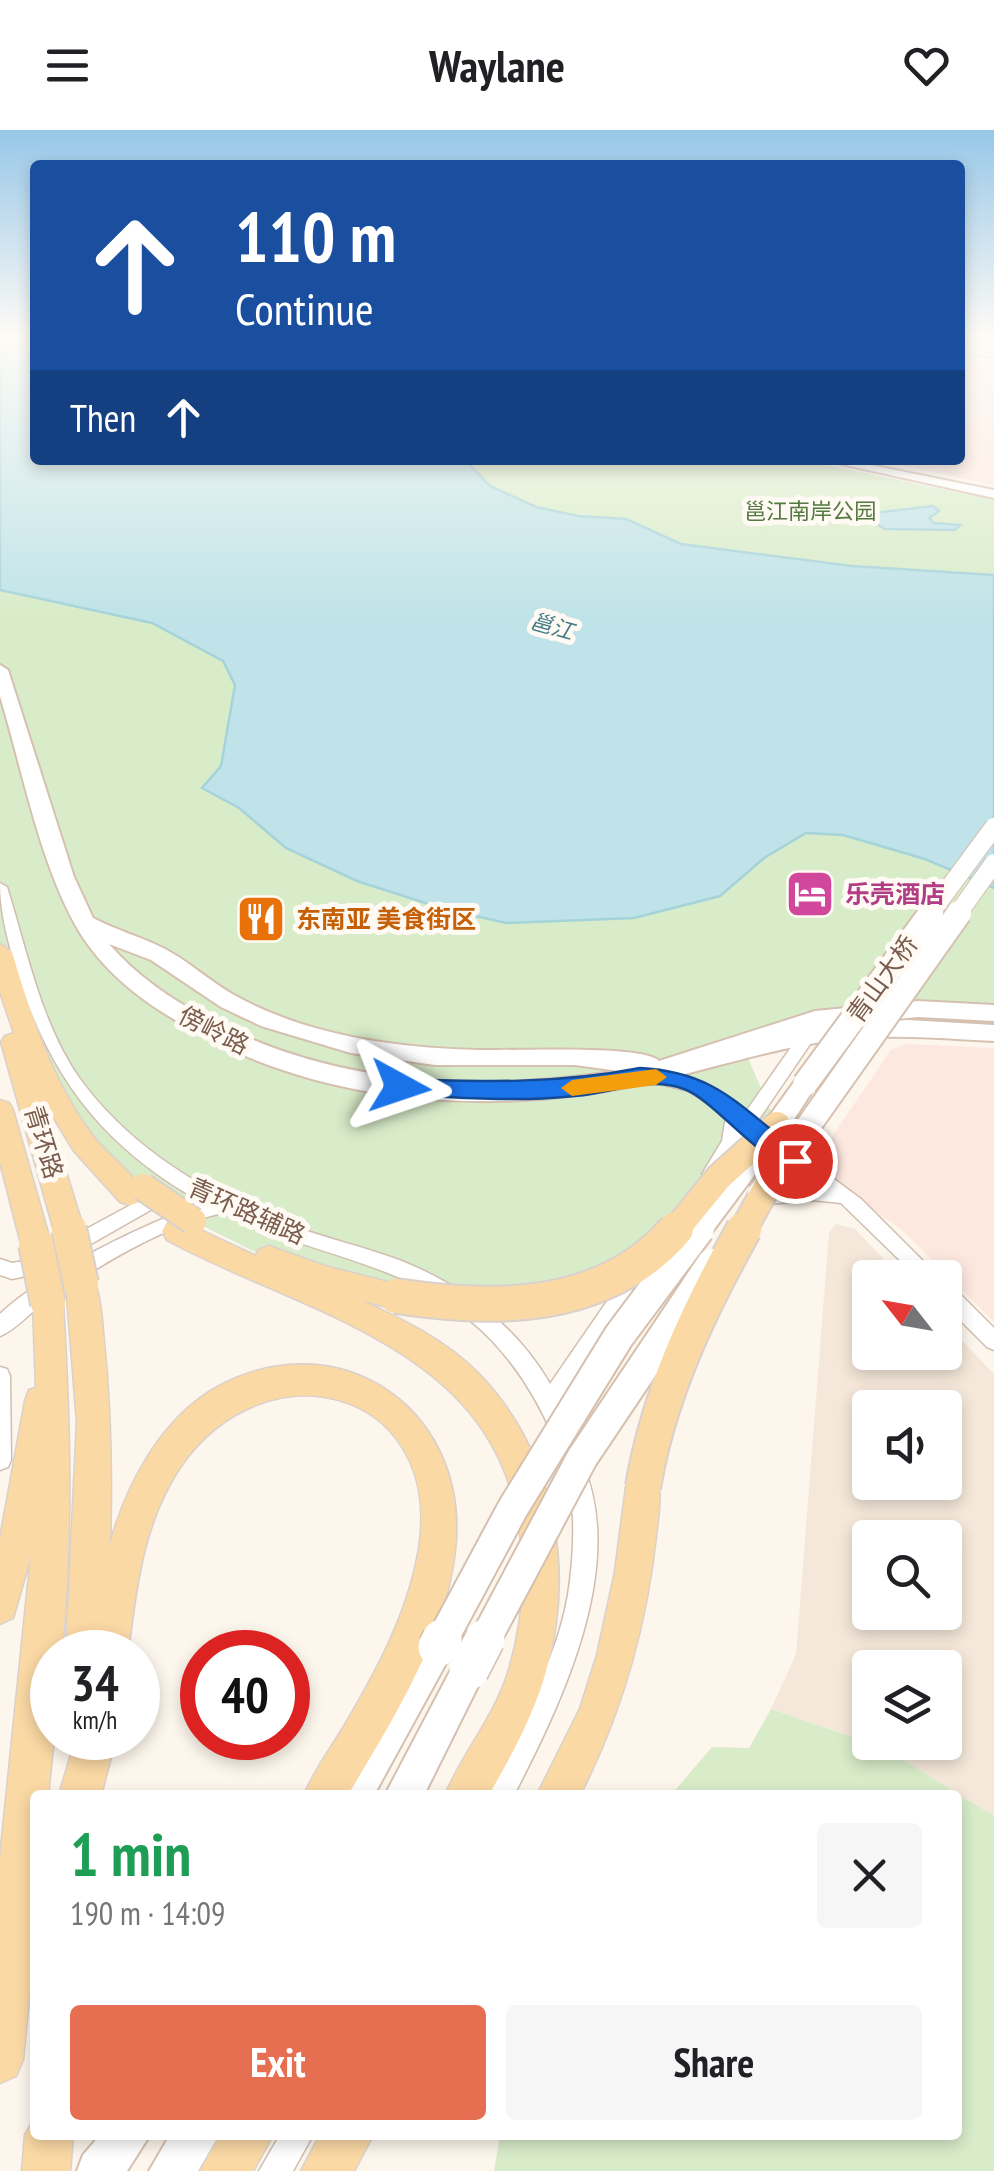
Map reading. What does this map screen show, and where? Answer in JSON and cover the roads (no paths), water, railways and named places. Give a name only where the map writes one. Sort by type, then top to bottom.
[{"type":"main road","points":[[855,465],[994,492]]},
{"type":"main road","points":[[880,465],[994,492]]},
{"type":"main road","name":"傍岭路","points":[[0,670],[64,877],[96,940],[156,998],[229,1040],[295,1066],[390,1085],[460,1092],[584,1087],[808,1036],[886,1029],[994,1032]]},
{"type":"main road","name":"青山大桥","points":[[818,1090],[994,826]]},
{"type":"main road","name":"青山大桥","points":[[818,1090],[994,864]]},
{"type":"main road","points":[[84,920],[109,936],[158,954],[204,988],[246,1010],[296,1030],[368,1049],[465,1060],[576,1057],[635,1064],[740,1041]]},
{"type":"main road","points":[[0,952],[7,999],[60,1107],[91,1155],[146,1184],[185,1226],[226,1258],[374,1322],[430,1353],[477,1393],[515,1450],[534,1498],[543,1586],[538,1633],[526,1675],[468,1790]]},
{"type":"main road","name":"青环路","points":[[7,999],[81,1284],[94,1383],[96,1472],[86,1630]]},
{"type":"main road","name":"傍岭路","points":[[640,1076],[815,1019],[918,1010],[994,1013]]},
{"type":"main road","points":[[185,1226],[287,1266],[396,1296],[494,1307],[542,1301],[601,1284],[655,1252],[718,1178],[818,1090]]},
{"type":"main road","points":[[560,1790],[598,1711],[618,1646],[656,1412],[681,1346],[779,1178],[818,1090]]},
{"type":"main road","name":"青环路","points":[[0,1110],[36,1244],[52,1345]]},
{"type":"main road","points":[[356,1790],[513,1508],[619,1336],[777,1125]]},
{"type":"main road","points":[[407,1790],[582,1458],[661,1335],[779,1178]]},
{"type":"main road","points":[[0,1604],[23,1520],[52,1345]]},
{"type":"main road","points":[[0,2060],[46,1621],[55,1443],[52,1345]]},
{"type":"main road","points":[[112,1630],[125,1542],[142,1498],[192,1427],[218,1406],[276,1383],[331,1380],[376,1397],[406,1422],[429,1457],[440,1510],[438,1538],[406,1643],[328,1790]]},
{"type":"main road","points":[[77,1790],[78,1760]]},
{"type":"main road","points":[[79,1790],[89,1760]]},
{"type":"main road","points":[[0,1916],[26,1813]]},
{"type":"main road","points":[[100,2171],[124,2140]]},
{"type":"main road","points":[[325,2171],[346,2140]]},
{"type":"main road","points":[[171,2171],[233,2157]]},
{"type":"street","name":"青环路辅路","points":[[0,887],[58,1058],[106,1121],[146,1184],[228,1207],[436,1285],[508,1342],[549,1403],[579,1486],[584,1516],[581,1574],[567,1644],[532,1734],[503,1790]]},
{"type":"street","points":[[579,1486],[663,1349],[886,1029]]},
{"type":"street","points":[[549,1403],[723,1158],[740,1120],[808,1036]]},
{"type":"street","points":[[640,1076],[689,1082],[712,1094],[740,1120],[779,1178],[797,1196],[812,1191],[855,1204]]},
{"type":"street","points":[[0,1267],[12,1271],[33,1267],[152,1203],[168,1189],[169,1178],[146,1184]]},
{"type":"street","points":[[779,1178],[855,1204],[913,1260]]},
{"type":"street","points":[[0,1328],[37,1295],[192,1212],[209,1205],[228,1207]]},
{"type":"street","points":[[962,1309],[994,1341]]},
{"type":"street","points":[[0,1376],[0,1460]]},
{"type":"street","points":[[233,2157],[283,2140]]},
{"type":"water","name":"邕江","points":[[0,429],[30,429],[30,465],[470,465],[490,486],[536,507],[578,516],[626,519],[681,544],[852,566],[994,575],[994,888],[925,859],[843,835],[806,833],[764,858],[720,896],[634,918],[506,923],[441,908],[357,881],[286,848],[239,808],[202,788],[221,766],[235,685],[223,661],[152,623],[0,590]]},
{"type":"water","points":[[933,506],[939,511],[929,518],[934,523],[960,525],[955,530],[885,529],[865,517],[866,514]]},
{"type":"place","name":"乐壳酒店","points":[[810,894]]},
{"type":"place","name":"东南亚 美食街区","points":[[261,919]]},
{"type":"park label","name":"邕江南岸公园","points":[[810,511]]}]
